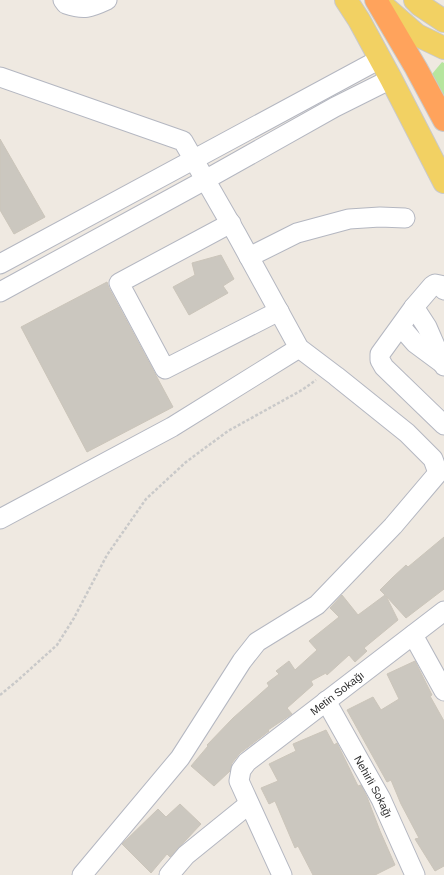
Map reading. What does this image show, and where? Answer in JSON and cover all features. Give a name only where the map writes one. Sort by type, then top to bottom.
[{"type":"highway","points":[[376,0],[416,68],[444,120]]},
{"type":"main road","points":[[346,0],[359,20],[391,79],[444,182]]},
{"type":"main road","points":[[376,0],[417,35],[444,48]]},
{"type":"main road","points":[[415,0],[444,21]]},
{"type":"street","points":[[63,0],[66,4],[80,9],[97,5],[104,1]]},
{"type":"street","points":[[0,264],[380,59]]},
{"type":"street","points":[[0,77],[183,141],[250,257],[300,348],[407,433],[433,459],[438,473],[393,526],[317,605],[257,642],[242,661],[180,758],[82,875]]},
{"type":"street","points":[[0,292],[335,107],[391,79]]},
{"type":"street","points":[[250,257],[297,233],[349,219],[380,217],[405,218]]},
{"type":"street","points":[[231,224],[119,283],[165,370],[279,311]]},
{"type":"street","points":[[444,290],[440,285],[435,284],[414,307],[380,354],[380,360],[384,367],[444,425]]},
{"type":"street","points":[[414,307],[427,327],[443,364]]},
{"type":"street","points":[[401,327],[415,344],[443,364]]},
{"type":"street","points":[[0,519],[172,427],[300,348]]},
{"type":"street","name":"Metin Sokağı","points":[[249,804],[239,781],[241,770],[246,762],[444,611]]},
{"type":"street","points":[[413,635],[444,691]]},
{"type":"street","name":"Nehirli Sokağı","points":[[326,701],[381,799],[415,875]]},
{"type":"street","points":[[169,875],[186,855],[249,804],[282,875]]},
{"type":"path","points":[[0,695],[57,645],[74,618],[107,555],[146,499],[186,462],[228,431],[302,390],[330,371]]},
{"type":"green space","points":[[442,62],[444,63],[444,96],[432,74]]},
{"type":"building","points":[[0,139],[45,217],[14,234],[0,210]]},
{"type":"building","points":[[221,255],[234,279],[223,286],[228,293],[189,315],[173,287],[195,275],[192,263]]},
{"type":"building","points":[[107,282],[173,407],[87,452],[21,327]]},
{"type":"building","points":[[444,537],[444,589],[406,618],[386,596],[398,620],[364,648],[367,651],[355,662],[349,655],[327,675],[326,673],[311,681],[313,685],[287,708],[292,714],[268,730],[269,731],[240,753],[232,763],[230,771],[214,786],[191,766],[208,746],[207,745],[233,718],[269,686],[267,683],[279,674],[276,671],[289,661],[295,670],[317,650],[309,641],[339,617],[330,608],[342,595],[358,615],[385,595],[380,590],[406,565],[408,567]]},
{"type":"building","points":[[415,661],[432,695],[430,696],[444,721],[444,866],[435,871],[415,839],[419,838],[401,804],[391,780],[387,782],[347,710],[373,697],[381,710],[399,699],[387,674]]},
{"type":"building","points":[[326,730],[334,745],[337,743],[358,786],[361,785],[395,865],[375,875],[313,875],[298,846],[295,848],[275,801],[269,804],[261,788],[278,781],[269,764],[296,751],[293,744]]},
{"type":"building","points":[[180,804],[201,824],[170,857],[167,854],[151,873],[122,844],[158,809],[166,817]]}]
